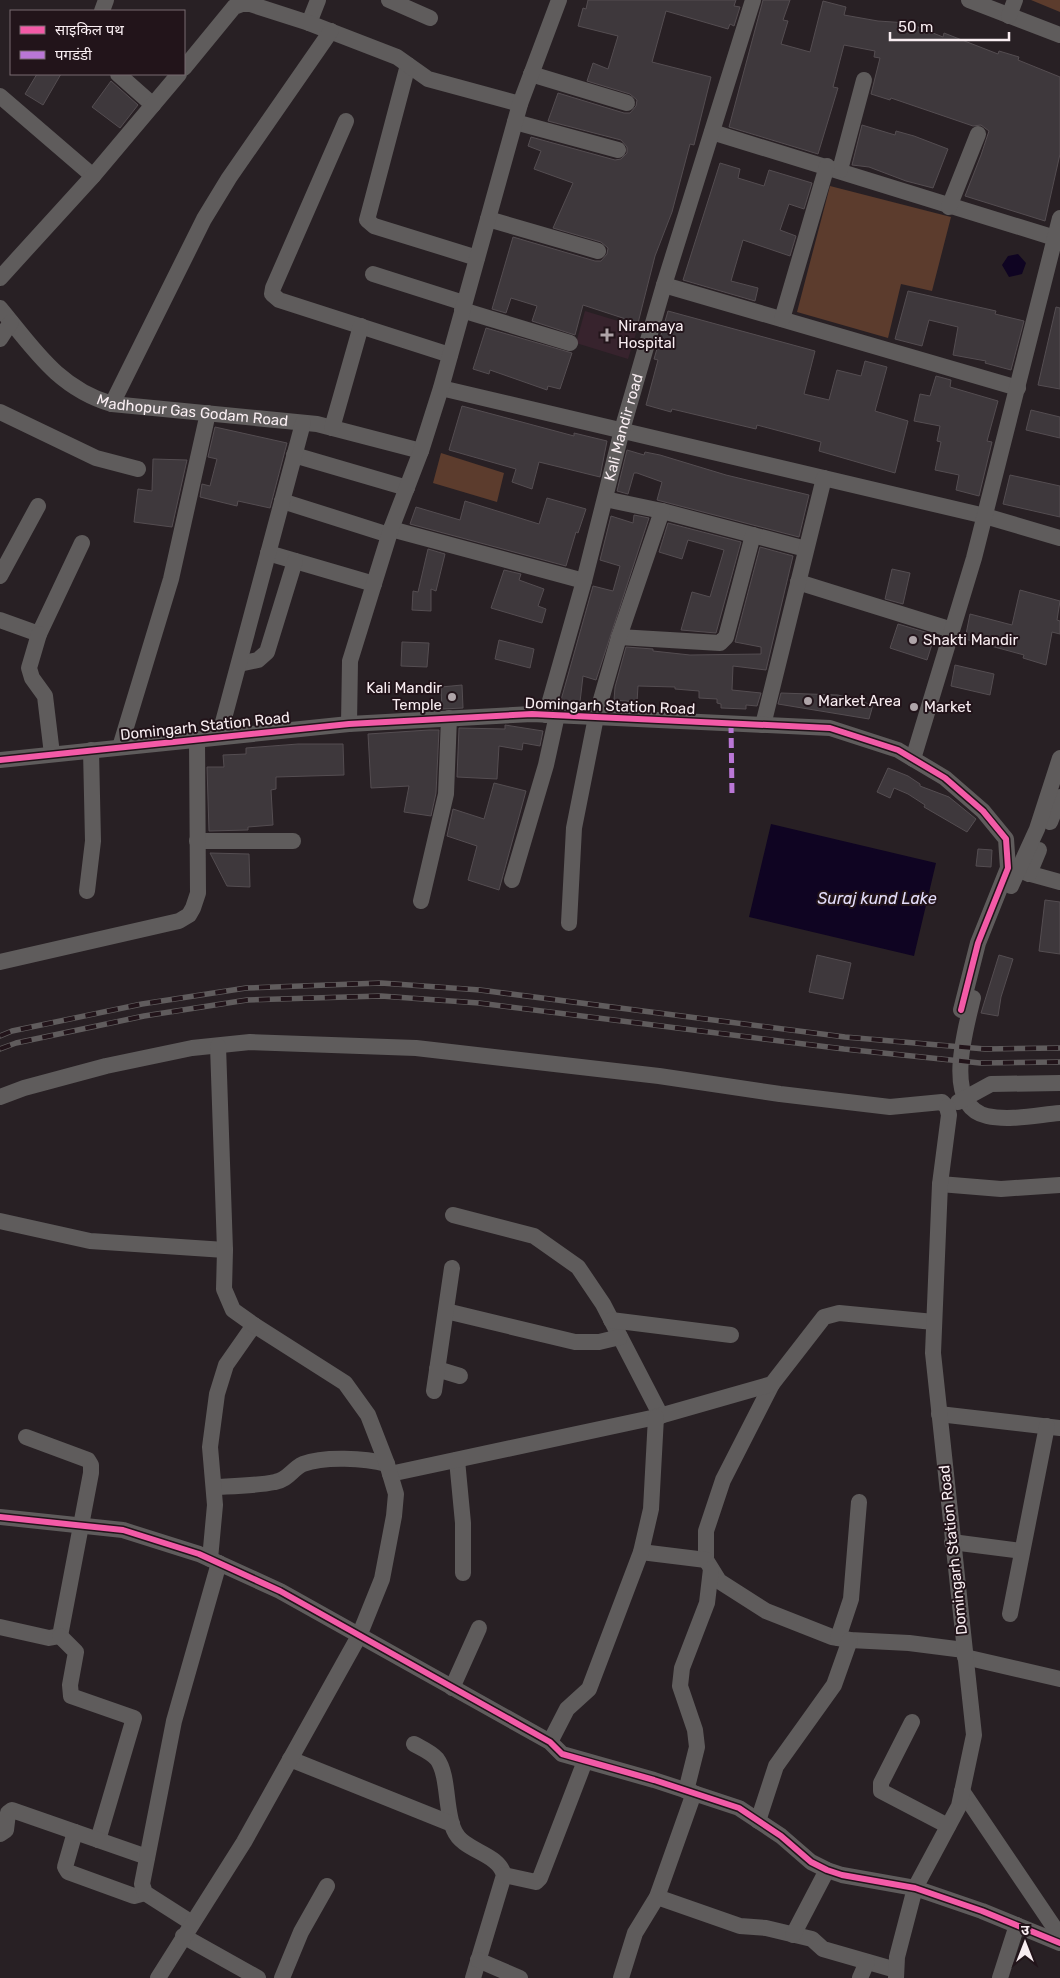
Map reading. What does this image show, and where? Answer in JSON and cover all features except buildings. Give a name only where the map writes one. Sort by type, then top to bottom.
[{"type":"street","points":[[308,23],[318,0]]},
{"type":"street","points":[[389,0],[430,18]]},
{"type":"street","points":[[349,724],[350,661],[390,532],[422,451],[520,104],[559,0]]},
{"type":"street","name":"Kali Mandir road","points":[[512,880],[546,765],[551,715],[622,430],[664,285],[753,0]]},
{"type":"street","points":[[969,0],[1060,36]]},
{"type":"street","points":[[1008,16],[1015,0]]},
{"type":"street","points":[[185,67],[234,7],[250,4],[308,23],[397,57],[428,80],[520,104]]},
{"type":"street","points":[[112,404],[204,219],[229,178],[330,31]]},
{"type":"street","points":[[408,65],[368,220],[374,226],[477,258]]},
{"type":"street","points":[[531,74],[626,103]]},
{"type":"street","points":[[119,75],[153,105]]},
{"type":"street","points":[[0,278],[94,176],[178,75]]},
{"type":"street","points":[[782,319],[864,80]]},
{"type":"street","points":[[0,96],[94,176]]},
{"type":"street","points":[[346,121],[272,288],[272,294],[279,300],[450,356]]},
{"type":"street","points":[[515,122],[618,150]]},
{"type":"street","points":[[712,132],[833,168],[949,207],[1055,238]]},
{"type":"street","points":[[949,207],[978,134]]},
{"type":"street","points":[[913,759],[985,516],[1060,218]]},
{"type":"street","points":[[488,219],[598,251]]},
{"type":"street","points":[[373,274],[463,307],[570,342]]},
{"type":"street","points":[[664,285],[1018,388]]},
{"type":"street","name":"Madhopur Gas Godam Road","points":[[0,308],[53,372],[84,394],[112,404],[303,423],[332,428],[422,451]]},
{"type":"street","points":[[0,339],[11,322]]},
{"type":"street","points":[[332,428],[361,326]]},
{"type":"street","points":[[441,388],[985,516],[1060,538]]},
{"type":"street","points":[[0,412],[96,458],[138,469]]},
{"type":"street","points":[[120,747],[171,579],[208,413]]},
{"type":"street","points":[[219,737],[303,423]]},
{"type":"street","points":[[294,455],[407,488]]},
{"type":"street","points":[[763,724],[824,478]]},
{"type":"street","points":[[605,499],[662,511],[806,549]]},
{"type":"street","points":[[282,500],[390,532],[584,581]]},
{"type":"street","points":[[0,576],[38,506]]},
{"type":"street","points":[[569,924],[574,828],[596,717],[619,638],[662,511]]},
{"type":"street","points":[[619,638],[720,643],[726,637],[752,535]]},
{"type":"street","points":[[52,754],[45,696],[32,678],[29,668],[39,634],[82,543]]},
{"type":"street","points":[[268,553],[374,584]]},
{"type":"street","points":[[239,664],[258,660],[267,652],[296,561]]},
{"type":"street","points":[[798,582],[952,630]]},
{"type":"street","points":[[0,620],[39,634]]},
{"type":"street","name":"Domingarh Station Road","points":[[0,760],[349,724],[449,718],[551,715],[830,728],[898,750],[945,778],[983,811],[1006,839],[1008,868],[978,943],[961,1010]]},
{"type":"street","points":[[421,901],[446,794],[449,718]]},
{"type":"street","points":[[0,962],[179,920],[189,915],[197,896],[197,739]]},
{"type":"street","points":[[87,891],[92,841],[91,750]]},
{"type":"street","points":[[1060,758],[1037,829],[987,936],[959,1065],[962,1090],[974,1110],[987,1116],[1022,1117],[1060,1113]]},
{"type":"street","points":[[1029,874],[1060,797]]},
{"type":"street","points":[[198,841],[293,841]]},
{"type":"street","points":[[1008,868],[1060,882]]},
{"type":"street","points":[[0,1097],[24,1088],[106,1066],[192,1048],[250,1042],[416,1048],[659,1076],[780,1094],[890,1107],[942,1102],[947,1107],[991,1084],[1060,1082]]},
{"type":"street","points":[[158,1978],[244,1842],[359,1636],[382,1579],[394,1516],[396,1494],[368,1415],[345,1383],[254,1326],[233,1310],[224,1289],[225,1250],[218,1046]]},
{"type":"street","name":"Domingarh Station Road","points":[[896,1974],[896,1957],[915,1888],[959,1806],[974,1735],[952,1542],[934,1353],[940,1184],[949,1115],[947,1107]]},
{"type":"street","points":[[940,1184],[1001,1189],[1060,1185]]},
{"type":"street","points":[[453,1216],[534,1236],[578,1267],[611,1320],[659,1417],[651,1509],[641,1552],[589,1689],[567,1709],[550,1742]]},
{"type":"street","points":[[0,1221],[90,1241],[225,1250]]},
{"type":"street","points":[[434,1391],[452,1268]]},
{"type":"street","points":[[446,1311],[575,1342],[599,1342],[620,1337]]},
{"type":"street","points":[[621,1978],[635,1933],[657,1897],[690,1792],[697,1747],[694,1730],[680,1686],[682,1668],[707,1603],[708,1564],[706,1531],[723,1480],[772,1384],[824,1316],[839,1313],[934,1322]]},
{"type":"street","points":[[611,1320],[731,1335]]},
{"type":"street","points":[[254,1326],[226,1365],[217,1394],[210,1447],[216,1505],[214,1561],[174,1721],[142,1884],[145,1893],[188,1929],[258,1978]]},
{"type":"street","points":[[437,1369],[460,1376]]},
{"type":"street","points":[[214,1487],[276,1482],[288,1478],[294,1468],[305,1463],[334,1459],[363,1460],[388,1469],[457,1460],[659,1417],[772,1384]]},
{"type":"street","points":[[939,1414],[1054,1427],[1022,1551],[1010,1614]]},
{"type":"street","points":[[26,1437],[88,1460],[91,1465],[60,1636]]},
{"type":"street","points":[[457,1460],[463,1523],[463,1573]]},
{"type":"street","points":[[758,1821],[776,1766],[834,1685],[851,1599],[859,1502]]},
{"type":"street","points":[[0,1517],[123,1530],[214,1561],[280,1591],[550,1742],[562,1754],[739,1808],[781,1836],[811,1862],[827,1870],[842,1875],[915,1888],[1017,1925],[1060,1943]]},
{"type":"street","points":[[952,1542],[1022,1551]]},
{"type":"street","points":[[641,1552],[708,1564],[719,1581],[766,1611],[844,1639],[909,1643],[964,1654],[1060,1679]]},
{"type":"street","points":[[0,1626],[49,1638],[60,1636]]},
{"type":"street","points":[[452,1688],[479,1628]]},
{"type":"street","points":[[60,1636],[76,1652],[70,1685],[71,1696],[134,1718],[98,1840]]},
{"type":"street","points":[[912,1722],[881,1783],[881,1791],[948,1826]]},
{"type":"street","points":[[414,1744],[436,1759],[441,1768],[452,1824],[462,1842],[494,1861],[504,1875],[530,1882],[536,1882],[540,1878],[585,1761]]},
{"type":"street","points":[[290,1759],[452,1824]]},
{"type":"street","points":[[962,1791],[1060,1936]]},
{"type":"street","points":[[0,1834],[6,1830],[8,1813],[12,1810],[148,1857]]},
{"type":"street","points":[[75,1832],[65,1867],[68,1872],[134,1896],[145,1893]]},
{"type":"street","points":[[793,1935],[827,1870]]},
{"type":"street","points":[[473,1978],[504,1875]]},
{"type":"street","points":[[282,1978],[301,1932],[327,1886]]},
{"type":"street","points":[[657,1897],[740,1926],[766,1928],[812,1939],[823,1949],[867,1962],[896,1974]]},
{"type":"street","points":[[1000,1978],[1017,1925]]},
{"type":"street","points":[[478,1960],[520,1978]]},
{"type":"street","points":[[860,1978],[867,1962]]},
{"type":"shaded area","points":[[1031,0],[1060,0],[1060,12]]},
{"type":"shaded area","points":[[830,186],[951,217],[932,291],[901,284],[888,338],[797,312]]},
{"type":"shaded area","name":"Niramaya Hospital","points":[[585,311],[638,327],[628,359],[576,343]]},
{"type":"shaded area","points":[[441,453],[504,473],[497,502],[433,483]]},
{"type":"water","points":[[1018,254],[1026,263],[1022,274],[1009,277],[1002,265],[1008,256]]},
{"type":"water","name":"Suraj kund Lake","points":[[771,824],[936,863],[914,956],[749,917]]},
{"type":"railway","points":[[0,1036],[12,1031],[142,1004],[246,988],[381,983],[480,990],[845,1037],[985,1049],[1060,1048]]},
{"type":"railway","points":[[0,1049],[16,1043],[144,1016],[247,1000],[381,996],[479,1003],[844,1049],[980,1063],[1060,1062]]},
{"type":"marked path","points":[[731,723],[732,795]]},
{"type":"cycle path","points":[[0,760],[349,724],[532,714],[830,728],[898,750],[945,778],[983,811],[1006,839],[1008,868],[978,943],[961,1010]]},
{"type":"cycle path","points":[[0,1517],[123,1530],[199,1554],[280,1591],[550,1742],[562,1754],[654,1780],[739,1808],[781,1836],[811,1862],[827,1870],[842,1875],[915,1888],[982,1911],[1060,1943]]},
{"type":"place","name":"Niramaya Hospital","points":[[607,335]]},
{"type":"place","name":"Shakti Mandir","points":[[913,640]]},
{"type":"place","name":"Kali Mandir Temple","points":[[452,697]]},
{"type":"place","name":"Market Area","points":[[808,701]]},
{"type":"place","name":"Market","points":[[914,707]]}]
